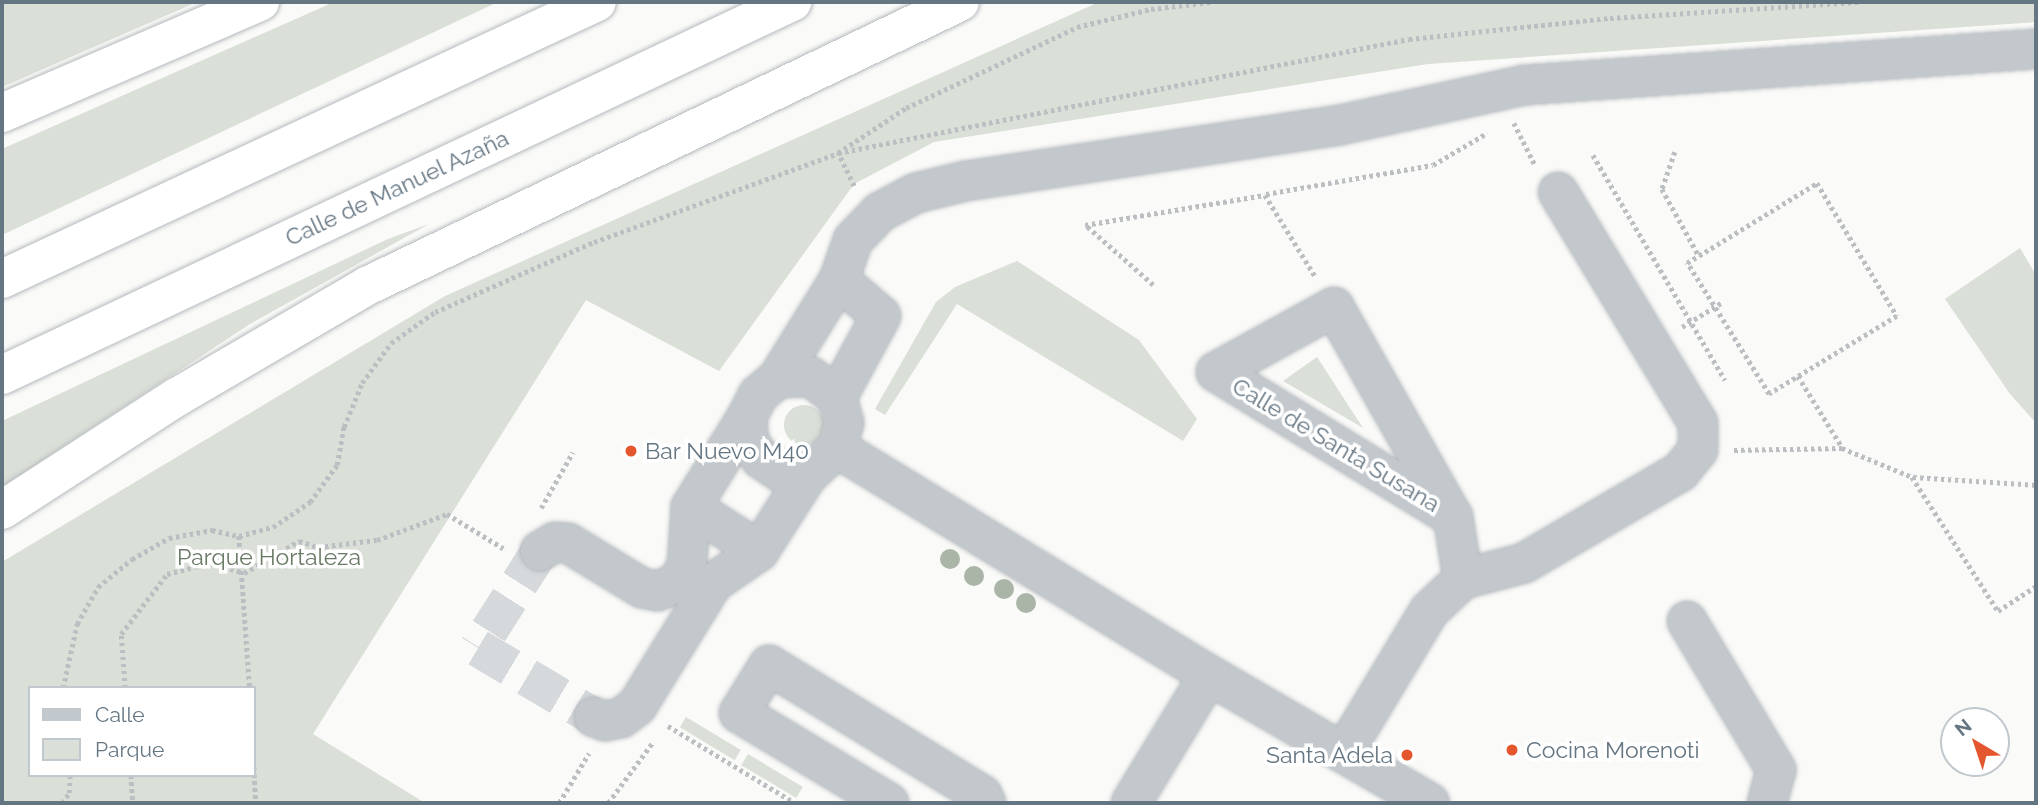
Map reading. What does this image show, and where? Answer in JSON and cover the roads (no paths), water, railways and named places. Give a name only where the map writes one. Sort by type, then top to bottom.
[{"type":"highway","points":[[2,113],[260,2]]},
{"type":"highway","points":[[2,279],[597,2]]},
{"type":"highway","name":"Calle de Manuel Azaña","points":[[2,375],[792,2]]},
{"type":"highway","points":[[2,510],[177,397],[369,285],[960,2]]},
{"type":"street","points":[[529,542],[568,543],[642,588],[658,591],[678,582],[687,565],[691,507],[758,396],[778,378],[839,280],[853,240],[880,212],[916,193],[966,181],[1340,125],[1525,85],[2036,49]]},
{"type":"street","points":[[1344,752],[1429,611],[1463,579],[1524,564],[1679,472],[1698,450],[1698,423],[1558,192]]},
{"type":"street","points":[[837,397],[881,316],[839,280]]},
{"type":"street","name":"Calle de Santa Susana","points":[[1453,517],[1216,372],[1334,307],[1453,517],[1463,579]]},
{"type":"street","points":[[593,732],[605,721],[621,718],[638,706],[713,583],[759,551],[807,476],[837,448],[844,423],[837,397],[811,377],[778,378]]},
{"type":"street","points":[[747,417],[749,442],[761,459],[782,473],[807,476]]},
{"type":"street","points":[[837,448],[1209,675],[1430,803]]},
{"type":"street","points":[[691,507],[759,551]]},
{"type":"street","points":[[1687,621],[1776,770],[1767,803]]},
{"type":"street","points":[[889,803],[739,713],[769,665],[982,795],[986,803]]},
{"type":"street","points":[[1131,803],[1209,675]]},
{"type":"tunnel","points":[[540,551],[478,648],[594,717]]},
{"type":"place","name":"Bar Nuevo M40","points":[[631,451]]},
{"type":"place","name":"Cocina Morenoti","points":[[1512,750]]},
{"type":"place","name":"Santa Adela","points":[[1407,755]]},
{"type":"park label","name":"Parque Hortaleza","points":[[269,557]]}]
